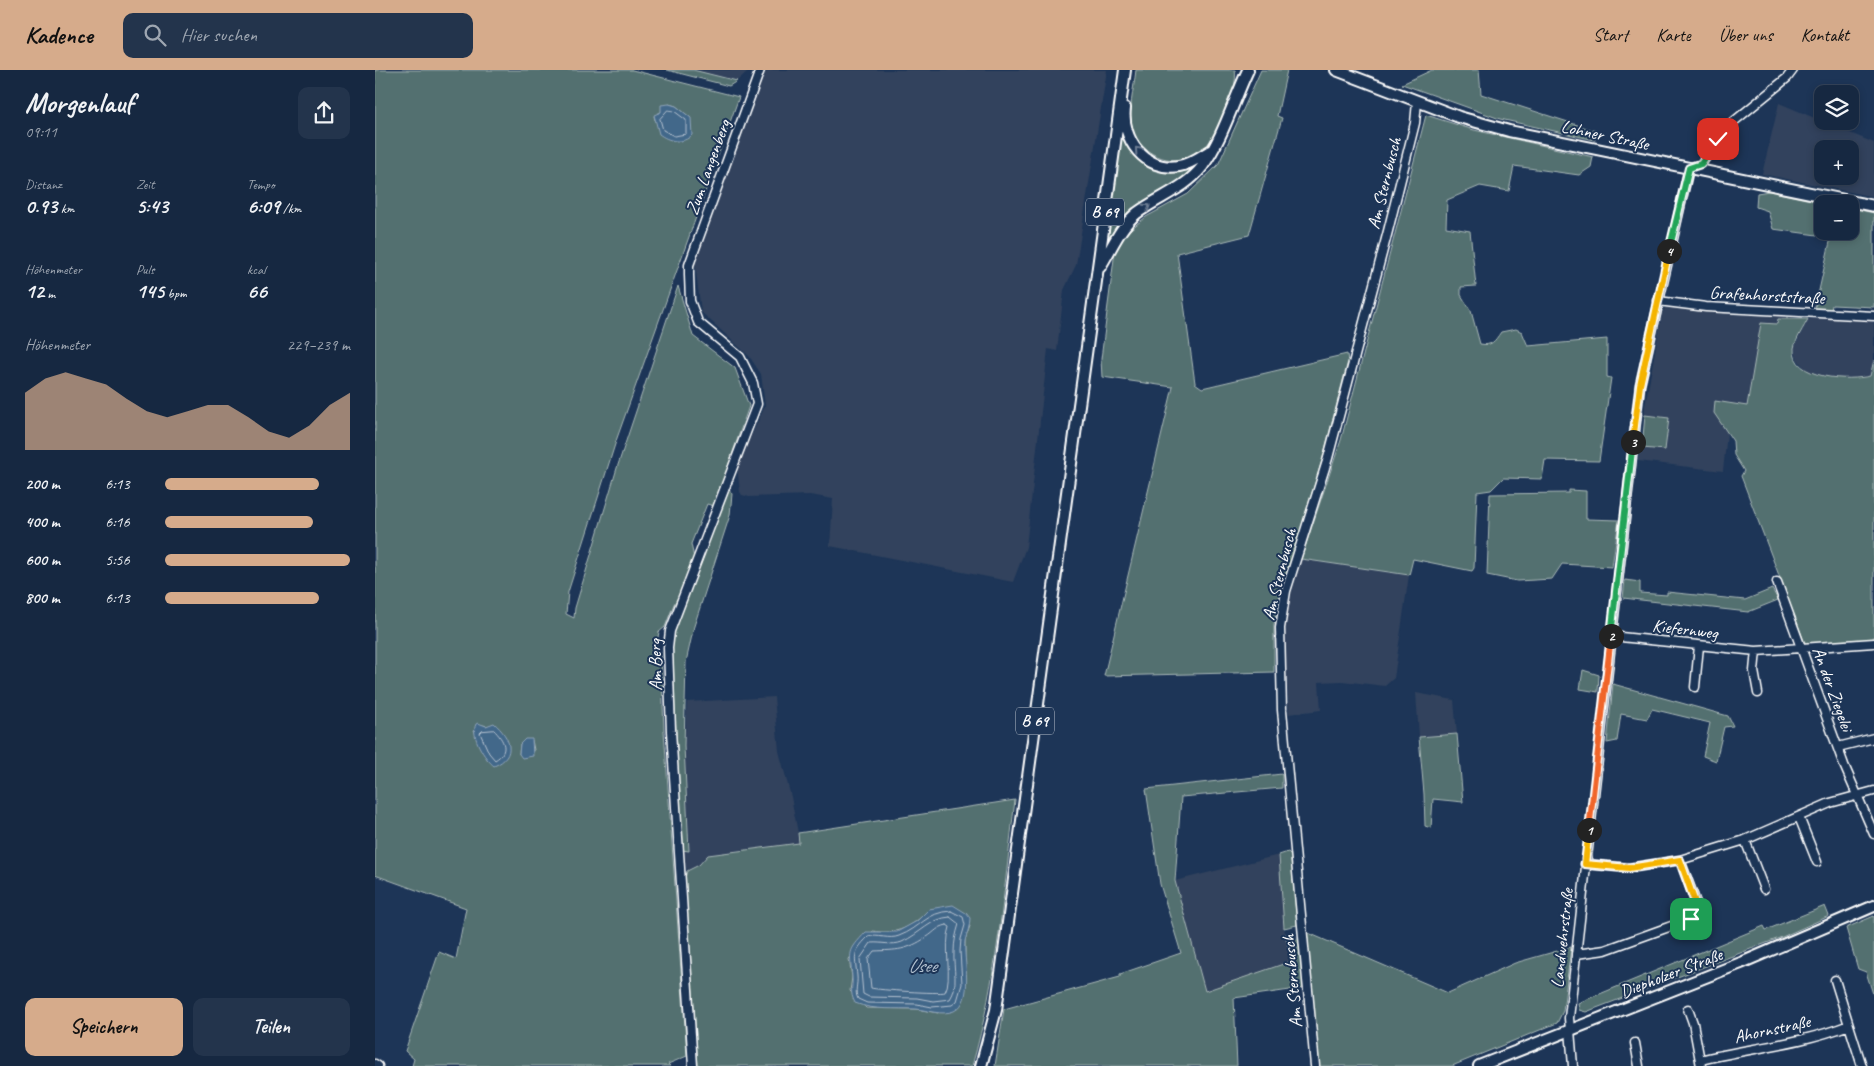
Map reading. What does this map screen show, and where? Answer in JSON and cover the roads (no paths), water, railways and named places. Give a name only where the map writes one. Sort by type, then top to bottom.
[{"type":"main road","points":[[1240,86],[1241,70]]},
{"type":"main road","points":[[1097,272],[1114,240],[1128,222],[1145,208],[1191,178],[1202,167],[1227,122],[1248,70]]},
{"type":"main road","name":"Lohner Straße","points":[[1336,70],[1417,102],[1509,131],[1874,206]]},
{"type":"main road","points":[[1124,71],[1128,86],[1124,115],[1126,127],[1133,145],[1142,156],[1157,164],[1179,166],[1194,161],[1212,150]]},
{"type":"main road","name":"B 69","points":[[981,1066],[996,1010],[1124,71]]},
{"type":"main road","name":"Diepholzer Straße","points":[[1479,1066],[1741,963],[1874,906]]},
{"type":"street","name":"Zum Langenberg","points":[[689,275],[689,265],[760,70]]},
{"type":"street","points":[[1689,168],[1701,164],[1732,123],[1787,78],[1793,70]]},
{"type":"street","name":"Am Sternbusch","points":[[1315,1066],[1282,710],[1279,628],[1288,583],[1328,458],[1389,232],[1415,123],[1417,102]]},
{"type":"street","name":"Landwehrstraße","points":[[1573,1066],[1570,1030],[1575,954],[1640,385],[1689,168]]},
{"type":"street","name":"Am Berg","points":[[689,275],[690,301],[697,322],[740,357],[753,383],[757,404],[670,631],[668,648],[671,731],[693,1066]]},
{"type":"street","name":"Grafenhorststraße","points":[[1658,301],[1706,307],[1874,316]]},
{"type":"street","name":"An der Ziegelei","points":[[1777,582],[1838,746],[1874,834]]},
{"type":"street","name":"Kiefernweg","points":[[1611,636],[1756,652],[1803,650],[1874,643]]},
{"type":"street","points":[[1695,687],[1699,646]]},
{"type":"street","points":[[1756,652],[1755,672],[1758,693]]},
{"type":"street","points":[[1838,746],[1874,738]]},
{"type":"street","points":[[1585,864],[1629,868],[1680,860],[1745,840],[1830,803],[1874,791]]},
{"type":"street","points":[[1799,816],[1817,862]]},
{"type":"street","points":[[1745,840],[1764,889]]},
{"type":"street","points":[[1575,954],[1590,953],[1639,939],[1695,916],[1697,913],[1696,904],[1680,860]]},
{"type":"street","points":[[1835,980],[1862,1066]]},
{"type":"street","points":[[1688,1009],[1693,1023],[1701,1063]]},
{"type":"street","name":"Ahornstraße","points":[[1701,1063],[1737,1051],[1788,1043],[1849,1025]]},
{"type":"street","points":[[1635,1043],[1639,1066]]},
{"type":"water","points":[[669,104],[676,106],[691,118],[692,135],[684,140],[675,141],[659,134],[654,115],[661,112],[661,105]]},
{"type":"water","points":[[478,723],[486,726],[494,723],[500,728],[507,740],[509,752],[502,762],[494,766],[483,753],[477,741],[475,729]]},
{"type":"water","points":[[525,739],[532,739],[533,756],[522,758],[519,754],[520,744]]},
{"type":"water","name":"Usee","points":[[953,905],[966,913],[970,918],[965,941],[966,989],[960,1006],[954,1011],[939,1013],[916,1009],[878,1008],[855,1003],[852,993],[851,952],[866,932],[897,932],[917,921],[929,909]]}]
